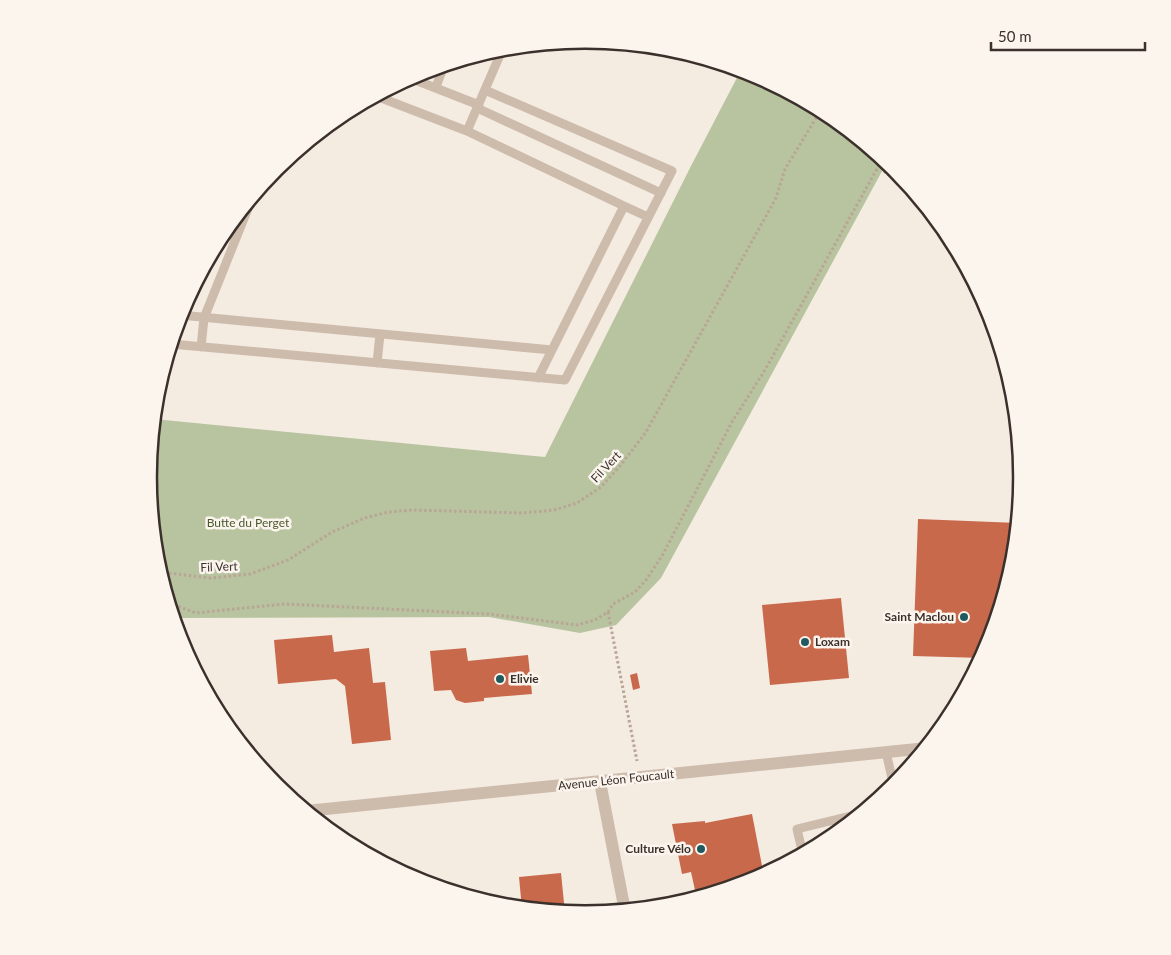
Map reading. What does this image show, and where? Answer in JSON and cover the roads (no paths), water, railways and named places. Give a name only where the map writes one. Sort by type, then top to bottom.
[{"type":"street","name":"Avenue Léon Foucault","points":[[315,810],[917,749]]},
{"type":"street","points":[[600,782],[624,904]]},
{"type":"lane","points":[[467,131],[499,58]]},
{"type":"lane","points":[[436,87],[441,74]]},
{"type":"lane","points":[[420,81],[478,106],[661,193]]},
{"type":"lane","points":[[178,345],[565,380],[672,171],[485,90]]},
{"type":"lane","points":[[384,99],[467,131],[648,217]]},
{"type":"lane","points":[[538,378],[624,206]]},
{"type":"lane","points":[[201,347],[204,318],[245,216]]},
{"type":"lane","points":[[188,316],[552,350]]},
{"type":"lane","points":[[377,363],[380,334]]},
{"type":"lane","points":[[886,752],[892,778]]},
{"type":"lane","points":[[801,848],[797,829],[849,816]]},
{"type":"place","name":"Saint Maclou","points":[[964,617]]},
{"type":"place","name":"Loxam","points":[[805,642]]},
{"type":"place","name":"Elivie","points":[[500,679]]},
{"type":"place","name":"Culture Vélo","points":[[701,849]]},
{"type":"park label","name":"Butte du Perget","points":[[248,523]]}]
